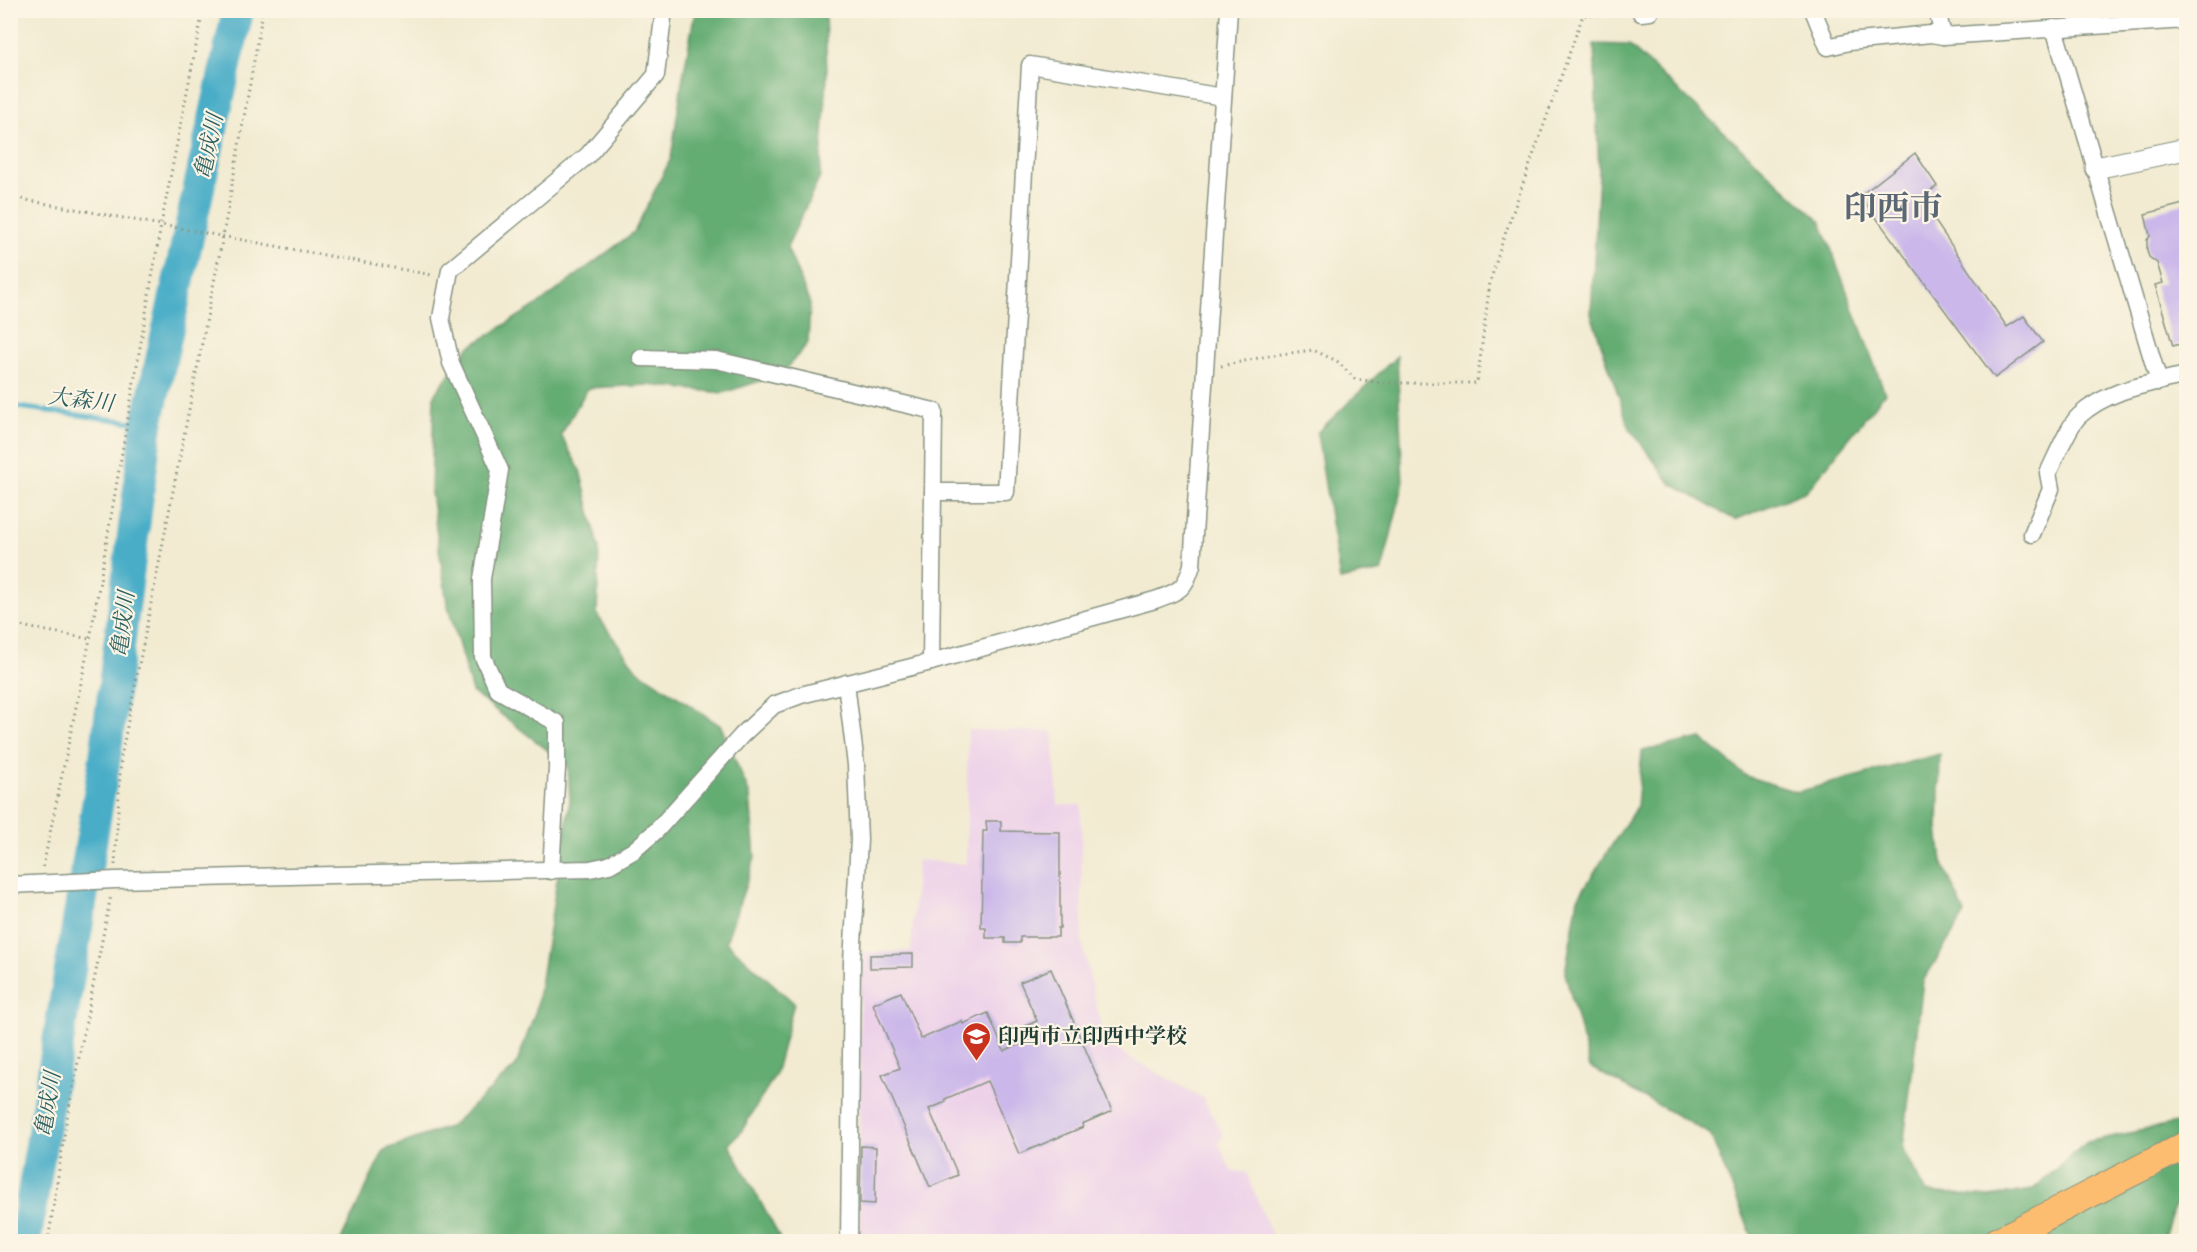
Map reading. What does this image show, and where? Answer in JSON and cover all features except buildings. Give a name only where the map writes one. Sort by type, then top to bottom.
[{"type":"main road","points":[[1996,1242],[2187,1145]]},
{"type":"street","points":[[550,871],[557,768],[557,723],[498,690],[483,657],[482,579],[500,470],[451,363],[441,318],[450,270],[588,155],[656,75],[664,10]]},
{"type":"street","points":[[10,885],[115,880],[550,871],[609,865],[633,851],[657,830],[742,735],[774,705],[801,695],[931,662],[1178,592],[1187,583],[1192,565],[1229,10]]},
{"type":"street","points":[[1813,10],[1828,47],[1861,40],[1931,34],[1943,36],[2187,20]]},
{"type":"street","points":[[1937,10],[1943,36]]},
{"type":"street","points":[[2054,28],[2159,382]]},
{"type":"street","points":[[933,492],[1006,492],[1030,65],[1223,98]]},
{"type":"street","points":[[2096,168],[2187,149]]},
{"type":"street","points":[[641,358],[716,360],[934,411],[931,662]]},
{"type":"street","points":[[2032,534],[2051,489],[2048,472],[2078,417],[2096,404],[2121,391],[2187,375]]},
{"type":"street","points":[[846,683],[856,765],[859,840],[852,961],[849,1242]]},
{"type":"path","points":[[39,883],[90,639],[161,225],[203,10]]},
{"type":"path","points":[[48,1242],[66,1123],[115,880],[121,757],[222,236],[263,10]]},
{"type":"path","points":[[1205,370],[1273,355],[1312,350],[1337,361],[1355,379],[1383,383],[1477,383],[1490,282],[1583,15],[1646,12]]},
{"type":"path","points":[[10,197],[449,278]]},
{"type":"path","points":[[10,624],[90,639]]},
{"type":"shaded area","points":[[968,730],[1053,731],[1058,805],[1081,805],[1082,942],[1105,1044],[1203,1098],[1223,1135],[1219,1144],[1232,1172],[1246,1172],[1274,1240],[1270,1242],[859,1242],[860,952],[911,951],[917,860],[966,864]]},
{"type":"green space","points":[[695,11],[825,11],[827,76],[820,177],[787,247],[810,304],[808,343],[782,374],[723,393],[649,385],[588,388],[561,435],[580,470],[599,548],[597,615],[636,669],[721,726],[750,795],[755,858],[726,942],[794,1003],[775,1075],[741,1132],[729,1144],[780,1241],[340,1242],[384,1150],[451,1126],[516,1066],[536,1010],[570,800],[568,766],[472,692],[447,603],[431,493],[434,395],[469,347],[540,303],[634,232],[671,158]]},
{"type":"green space","points":[[1594,44],[1629,45],[1821,222],[1885,393],[1807,491],[1735,520],[1670,483],[1629,427],[1591,314],[1599,173]]},
{"type":"green space","points":[[1397,356],[1403,485],[1382,571],[1340,580],[1317,433]]},
{"type":"green space","points":[[1701,738],[1746,776],[1797,792],[1940,754],[1938,828],[1942,862],[1965,914],[1923,981],[1903,1148],[1926,1192],[1990,1197],[2032,1190],[2087,1142],[2186,1121],[2186,1186],[2173,1210],[2163,1241],[1754,1241],[1710,1134],[1590,1067],[1565,973],[1578,898],[1637,806],[1642,751]]},
{"type":"waterway","name":"亀成川","points":[[25,1242],[105,758],[147,424],[238,10]]},
{"type":"waterway","name":"大森川","points":[[10,406],[147,424]]},
{"type":"place","name":"印西市立印西中学校","points":[[977,1062]]},
{"type":"district","name":"印西市","points":[[1893,207]]}]
